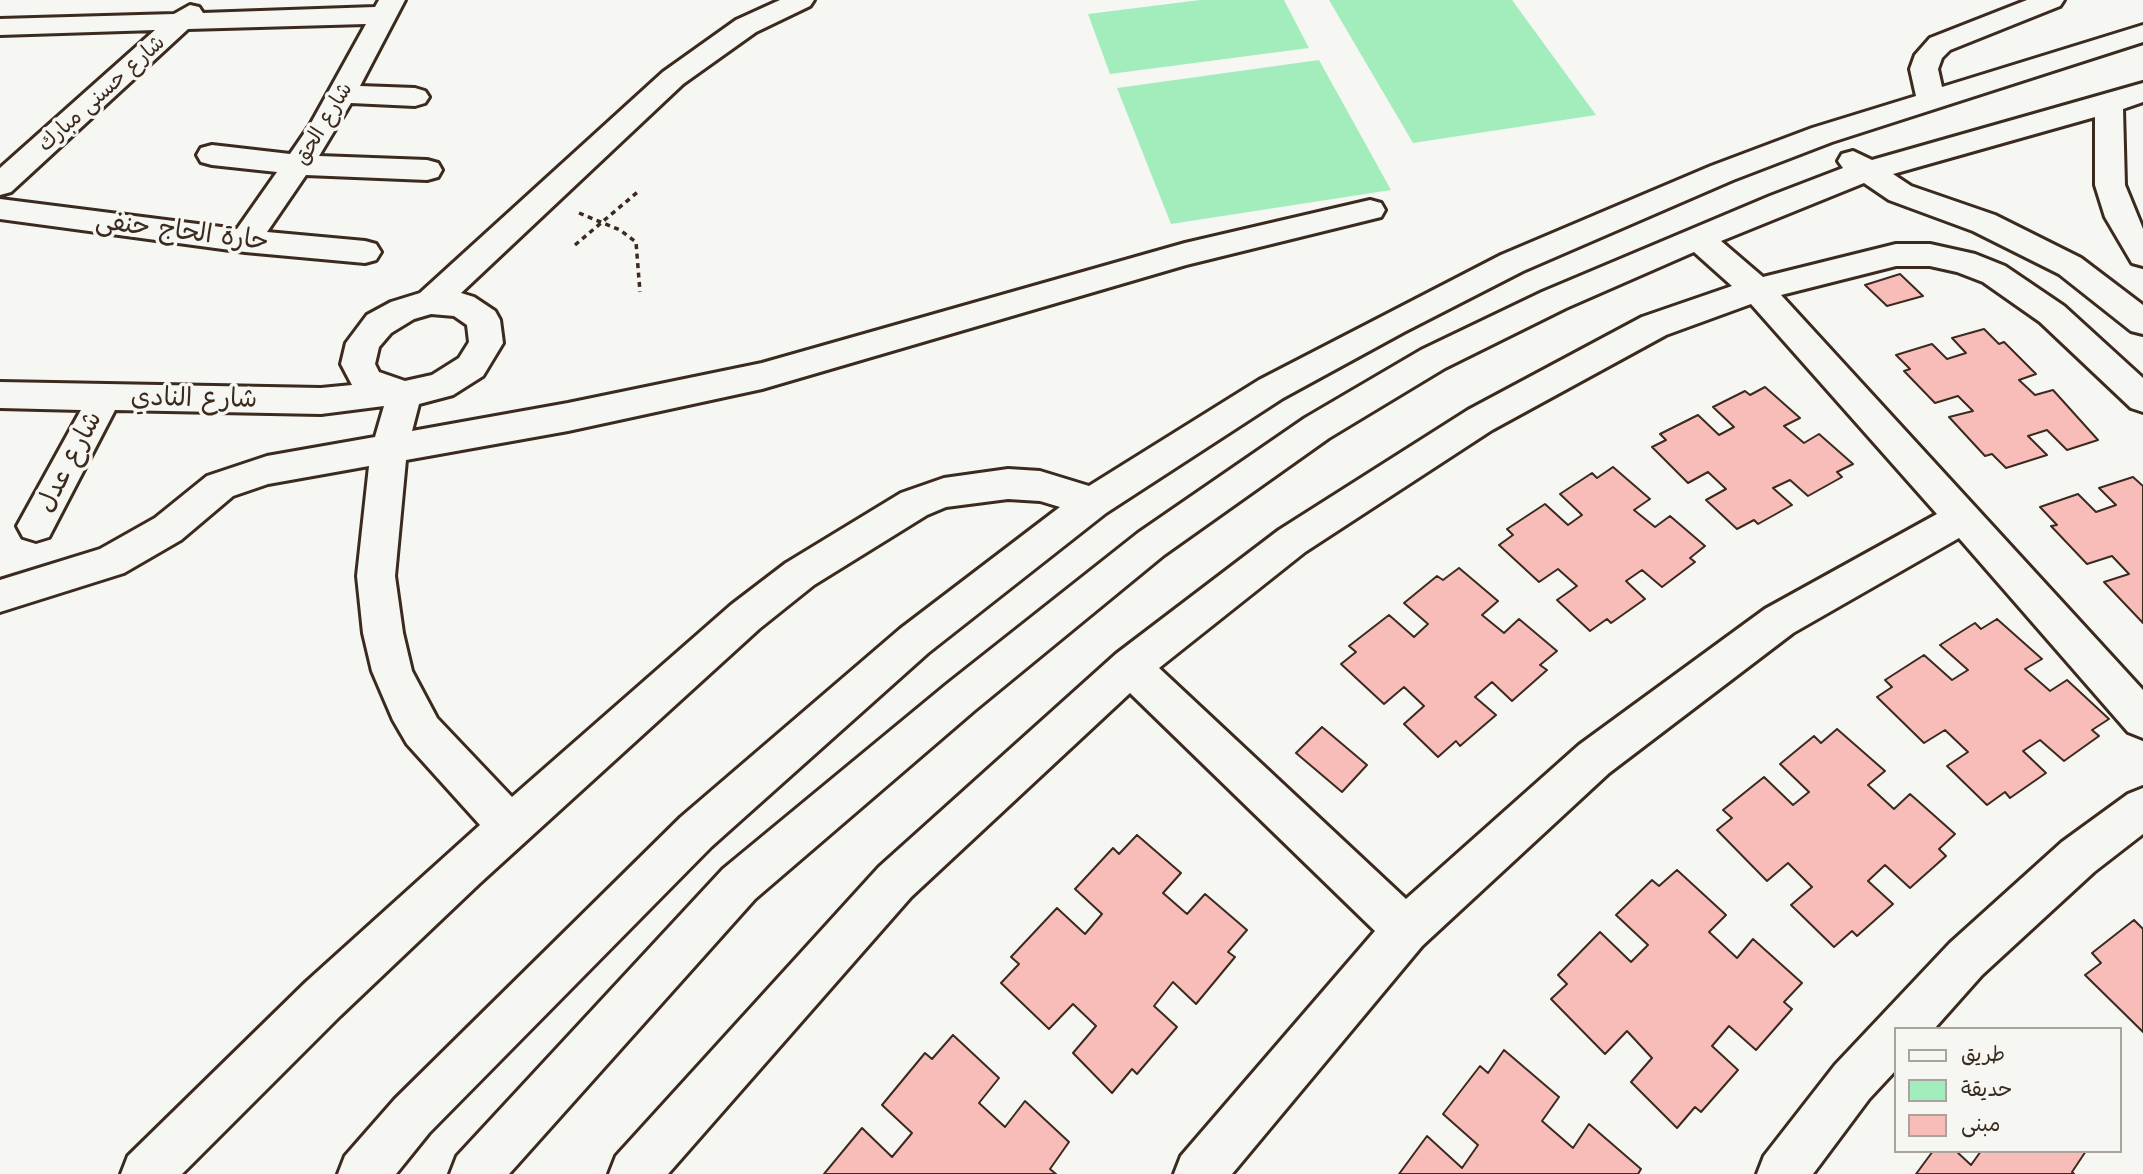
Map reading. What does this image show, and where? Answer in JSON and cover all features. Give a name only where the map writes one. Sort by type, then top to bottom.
[{"type":"street","points":[[431,302],[637,110],[708,50],[746,26],[801,0]]},
{"type":"street","points":[[1931,100],[1924,69],[1929,55],[1940,44],[2051,0]]},
{"type":"street","points":[[0,27],[192,11],[389,8]]},
{"type":"street","name":"شارع الحق","points":[[245,241],[299,165],[343,94],[389,8]]},
{"type":"street","name":"شارع حسنى مبارك","points":[[0,185],[192,11]]},
{"type":"street","points":[[363,1174],[412,1116],[696,832],[914,641],[1093,502],[1270,389],[1392,323],[1524,258],[1722,173],[1822,135],[2143,33]]},
{"type":"street","points":[[343,94],[415,97]]},
{"type":"street","points":[[475,1174],[738,884],[961,697],[1151,544],[1317,428],[1433,359],[1554,300],[1698,237],[1866,171],[2133,96]]},
{"type":"street","points":[[2133,96],[2110,185],[2120,216],[2143,255]]},
{"type":"street","points":[[1822,135],[1866,171],[1900,193],[2024,241],[2070,266],[2143,322]]},
{"type":"street","points":[[212,155],[299,165],[427,170]]},
{"type":"street","name":"حارة الحاج حنفى","points":[[0,209],[245,241],[365,252]]},
{"type":"street","points":[[0,596],[111,562],[168,529],[220,486],[267,470],[605,410],[762,376],[1185,254],[1370,210]]},
{"type":"street","points":[[1698,237],[1757,290],[2143,719]]},
{"type":"street","points":[[634,1174],[895,882],[1130,667],[1292,541],[1480,420],[1654,326],[1687,312],[1757,290],[1896,255],[1930,255],[1964,262],[1994,274],[2043,307],[2143,399]]},
{"type":"street","points":[[431,302],[462,305],[483,320],[486,343],[471,367],[441,386],[397,393],[367,381],[358,364],[363,343],[379,324],[403,310],[431,302]]},
{"type":"street","points":[[397,393],[376,576],[383,633],[392,671],[407,707],[422,731],[511,827]]},
{"type":"street","name":"شارع النادي","points":[[0,395],[343,400],[397,393]]},
{"type":"street","name":"شارع عدل","points":[[36,526],[105,397]]},
{"type":"street","points":[[146,1174],[323,999],[744,617],[800,574],[914,504],[975,486],[1040,486],[1093,502]]},
{"type":"street","points":[[1199,1174],[1406,930],[1594,759],[1779,621],[1962,518]]},
{"type":"street","points":[[1130,667],[1406,930]]},
{"type":"street","points":[[1904,1027],[1966,959],[2078,857],[2143,808]]},
{"type":"street","points":[[1782,1174],[1852,1082],[1895,1036]]},
{"type":"path","points":[[575,246],[640,190]]},
{"type":"path","points":[[541,198],[620,230],[636,242],[640,292]]},
{"type":"green space","points":[[1200,0],[1284,0],[1309,48],[1110,74],[1088,14]]},
{"type":"green space","points":[[1329,0],[1512,0],[1596,115],[1413,143]]},
{"type":"green space","points":[[1319,60],[1391,190],[1171,224],[1117,88]]},
{"type":"building","points":[[1900,274],[1923,296],[1887,306],[1865,285]]},
{"type":"building","points":[[1984,329],[1999,344],[2004,342],[2036,374],[2019,380],[2035,395],[2053,390],[2098,440],[2067,450],[2047,430],[2028,436],[2047,455],[2006,468],[1992,454],[1985,456],[1949,417],[1973,411],[1958,396],[1935,403],[1904,371],[1910,369],[1896,355],[1932,344],[1947,359],[1966,353],[1952,338]]},
{"type":"building","points":[[1765,387],[1800,418],[1784,426],[1804,443],[1819,434],[1853,464],[1837,472],[1842,477],[1808,496],[1790,480],[1773,488],[1792,505],[1758,524],[1754,520],[1737,529],[1706,500],[1726,489],[1708,472],[1688,483],[1652,447],[1666,440],[1660,434],[1698,415],[1719,435],[1734,427],[1713,407],[1745,391],[1750,395]]},
{"type":"building","points":[[1613,467],[1650,499],[1634,510],[1655,527],[1670,516],[1705,546],[1690,558],[1695,562],[1662,587],[1642,570],[1626,581],[1645,599],[1611,623],[1607,619],[1590,631],[1557,600],[1577,586],[1558,569],[1539,582],[1499,545],[1513,535],[1507,529],[1545,504],[1568,525],[1582,515],[1560,494],[1592,473],[1597,478]]},
{"type":"building","points":[[2133,477],[2143,486],[2143,623],[2104,582],[2129,574],[2112,556],[2087,564],[2051,526],[2057,525],[2040,507],[2078,494],[2096,512],[2116,505],[2099,488]]},
{"type":"building","points":[[1459,568],[1498,601],[1482,615],[1504,633],[1519,619],[1557,651],[1540,665],[1547,670],[1512,701],[1492,682],[1475,697],[1496,715],[1460,746],[1456,741],[1438,757],[1404,724],[1424,706],[1404,687],[1384,704],[1341,664],[1356,652],[1349,646],[1389,615],[1414,637],[1428,624],[1404,603],[1437,576],[1443,580]]},
{"type":"building","points":[[1997,619],[2042,659],[2025,669],[2050,691],[2067,680],[2109,719],[2092,730],[2099,736],[2064,761],[2040,740],[2023,751],[2046,773],[2010,798],[2005,792],[1987,805],[1947,766],[1968,752],[1945,730],[1924,743],[1877,697],[1892,687],[1885,680],[1924,655],[1952,680],[1968,670],[1940,645],[1975,623],[1981,629]]},
{"type":"building","points":[[1322,727],[1367,765],[1342,792],[1296,753]]},
{"type":"building","points":[[1837,729],[1885,771],[1868,785],[1894,809],[1910,794],[1955,834],[1939,849],[1946,856],[1910,888],[1885,865],[1868,881],[1893,904],[1857,936],[1852,931],[1834,947],[1791,905],[1812,887],[1788,863],[1767,881],[1717,830],[1732,818],[1723,810],[1764,777],[1793,805],[1809,792],[1780,764],[1814,736],[1821,743]]},
{"type":"building","points":[[1137,835],[1181,873],[1163,893],[1187,914],[1205,894],[1247,930],[1228,952],[1235,957],[1196,1004],[1173,982],[1154,1006],[1177,1027],[1137,1074],[1132,1069],[1112,1093],[1073,1053],[1096,1026],[1073,1004],[1049,1029],[1001,983],[1019,964],[1011,957],[1057,908],[1085,934],[1102,914],[1075,889],[1113,848],[1119,854]]},
{"type":"building","points":[[1677,870],[1726,915],[1709,932],[1737,958],[1753,939],[1802,983],[1784,1002],[1792,1009],[1756,1050],[1729,1026],[1712,1046],[1738,1070],[1701,1112],[1695,1107],[1677,1128],[1631,1082],[1652,1058],[1627,1031],[1605,1054],[1551,999],[1567,984],[1558,975],[1600,932],[1631,962],[1648,945],[1616,915],[1652,880],[1659,886]]},
{"type":"building","points":[[2134,920],[2143,929],[2143,1032],[2085,975],[2101,963],[2092,953]]},
{"type":"building","points":[[953,1035],[999,1078],[979,1103],[1005,1127],[1025,1101],[1069,1142],[1050,1169],[1056,1174],[824,1174],[862,1128],[892,1157],[912,1133],[882,1105],[925,1053],[932,1059]]},
{"type":"building","points":[[1504,1050],[1559,1097],[1542,1121],[1573,1148],[1589,1124],[1641,1169],[1638,1174],[1399,1174],[1427,1136],[1462,1168],[1478,1145],[1443,1114],[1480,1066],[1488,1073]]},
{"type":"building","points":[[1932,1153],[1958,1153],[1971,1165],[1980,1153],[2085,1153],[2072,1172],[2074,1174],[1916,1174]]}]
